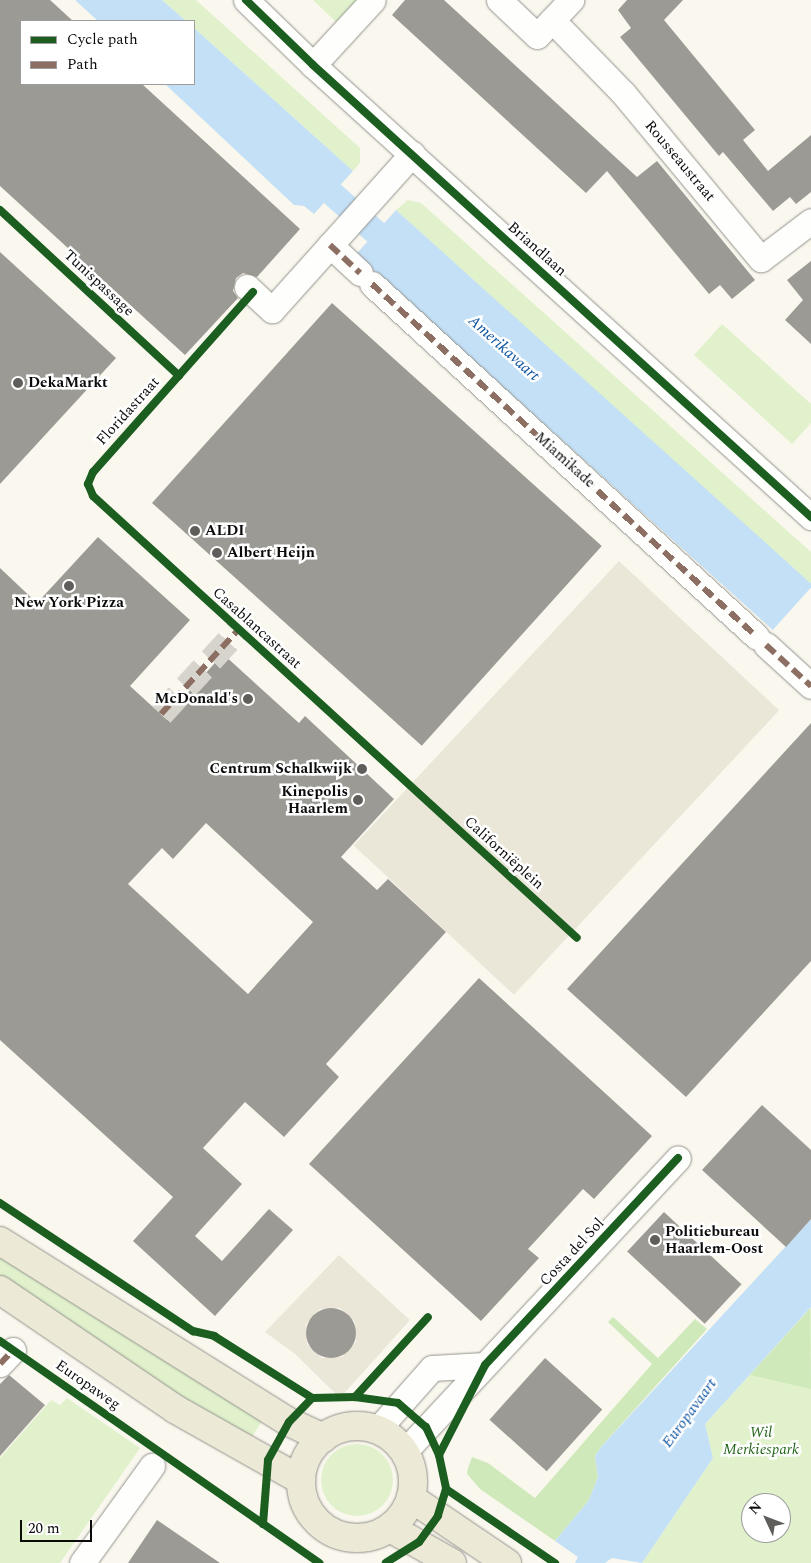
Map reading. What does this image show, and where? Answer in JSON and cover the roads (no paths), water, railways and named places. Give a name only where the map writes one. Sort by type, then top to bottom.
[{"type":"main road","points":[[0,1241],[289,1422],[323,1438]]},
{"type":"main road","name":"Europaweg","points":[[0,1290],[174,1409],[301,1480]]},
{"type":"main road","points":[[349,1426],[378,1429],[393,1438],[405,1451],[414,1482],[411,1498],[399,1520],[390,1528],[360,1538],[330,1532],[308,1510],[301,1480],[311,1449],[323,1438],[349,1426]]},
{"type":"main road","points":[[411,1498],[507,1563]]},
{"type":"main road","points":[[390,1528],[452,1563]]},
{"type":"street","name":"Briandlaan","points":[[246,0],[313,65],[811,517]]},
{"type":"street","points":[[313,65],[373,0]]},
{"type":"street","points":[[499,0],[536,36],[571,0]]},
{"type":"street","name":"Rousseaustraat","points":[[552,20],[623,93],[761,259],[811,221]]},
{"type":"street","points":[[247,287],[272,310],[412,154]]},
{"type":"street","name":"Miamikade","points":[[332,242],[366,278],[811,686]]},
{"type":"street","name":"Costa del Sol","points":[[405,1451],[678,1158]]},
{"type":"street","points":[[378,1429],[432,1368],[485,1365]]},
{"type":"street","points":[[82,1563],[152,1466]]},
{"type":"water","points":[[75,0],[162,0],[185,20],[97,20]]},
{"type":"water","points":[[195,29],[353,171],[314,214],[304,206],[294,205],[166,85],[195,85]]},
{"type":"water","points":[[396,210],[811,584],[811,587],[773,630],[356,255]]},
{"type":"water","name":"Europavaart","points":[[811,1219],[811,1307],[705,1424],[713,1458],[642,1563],[612,1558],[605,1563],[575,1563],[578,1557],[555,1541],[589,1500],[598,1477],[595,1456],[601,1447]]},
{"type":"waterway","name":"Amerikavaart","points":[[308,172],[401,255]]},
{"type":"tunnel","points":[[161,714],[238,630]]},
{"type":"place","name":"DekaMarkt","points":[[18,383]]},
{"type":"place","name":"ALDI","points":[[195,531]]},
{"type":"place","name":"Albert Heijn","points":[[217,553]]},
{"type":"place","name":"New York Pizza","points":[[69,586]]},
{"type":"place","name":"McDonald's","points":[[248,699]]},
{"type":"place","name":"Centrum Schalkwijk","points":[[362,769]]},
{"type":"place","name":"Kinepolis Haarlem","points":[[358,800]]},
{"type":"place","name":"Politiebureau Haarlem-Oost","points":[[655,1240]]},
{"type":"park label","name":"Wil Merkiespark","points":[[761,1440]]}]
